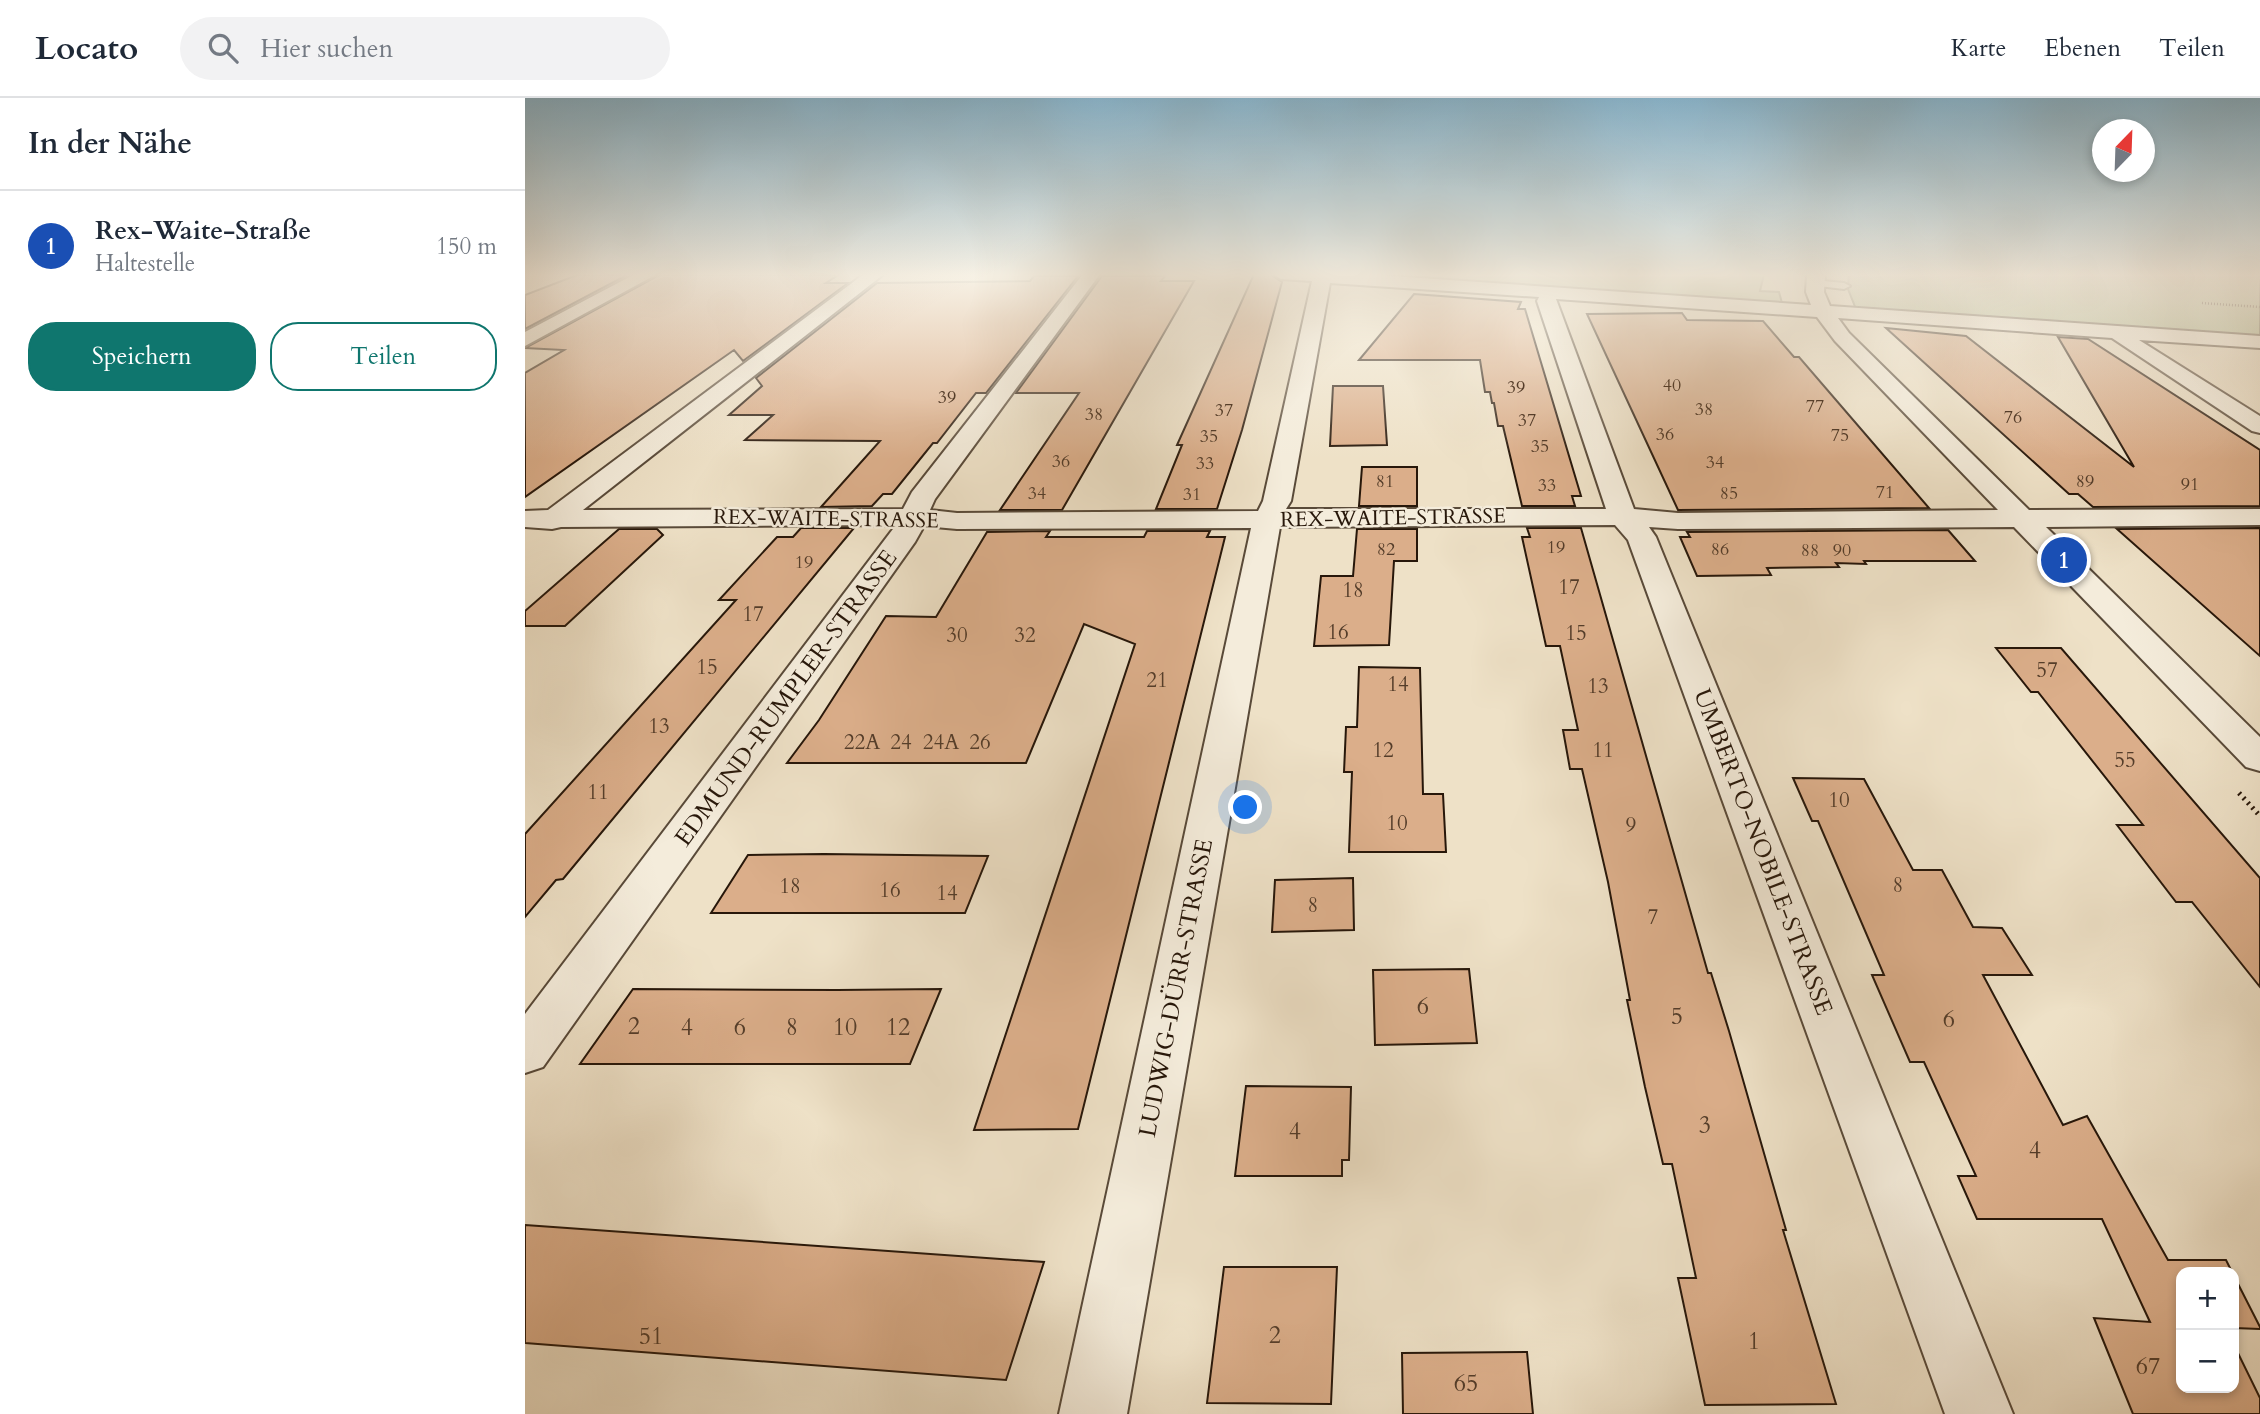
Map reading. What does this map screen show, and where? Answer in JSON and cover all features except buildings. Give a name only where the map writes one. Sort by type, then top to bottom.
[{"type":"street","points":[[525,542],[796,335]]},
{"type":"street","name":"EDMUND-RUMPLER-STRASSE","points":[[525,1052],[905,536],[922,498],[1045,335]]},
{"type":"street","name":"LUDWIG-DÜRR-STRASSE","points":[[1093,1414],[1266,519],[1277,501],[1310,335]]},
{"type":"street","name":"UMBERTO-NOBILE-STRASSE","points":[[1558,335],[1623,517],[1642,537],[1979,1414]]},
{"type":"street","points":[[1841,335],[2260,759]]},
{"type":"street","points":[[2121,335],[2260,426]]},
{"type":"street","points":[[2166,335],[2260,342]]},
{"type":"street","name":"REX-WAITE-STRASSE","points":[[525,519],[913,517],[957,521],[1266,519],[1311,516],[1623,517],[1678,521],[2260,517]]},
{"type":"green space","points":[[2212,335],[2260,335],[2260,339]]},
{"type":"place","name":"Rex-Waite-Straße","points":[[2064,560]]}]
